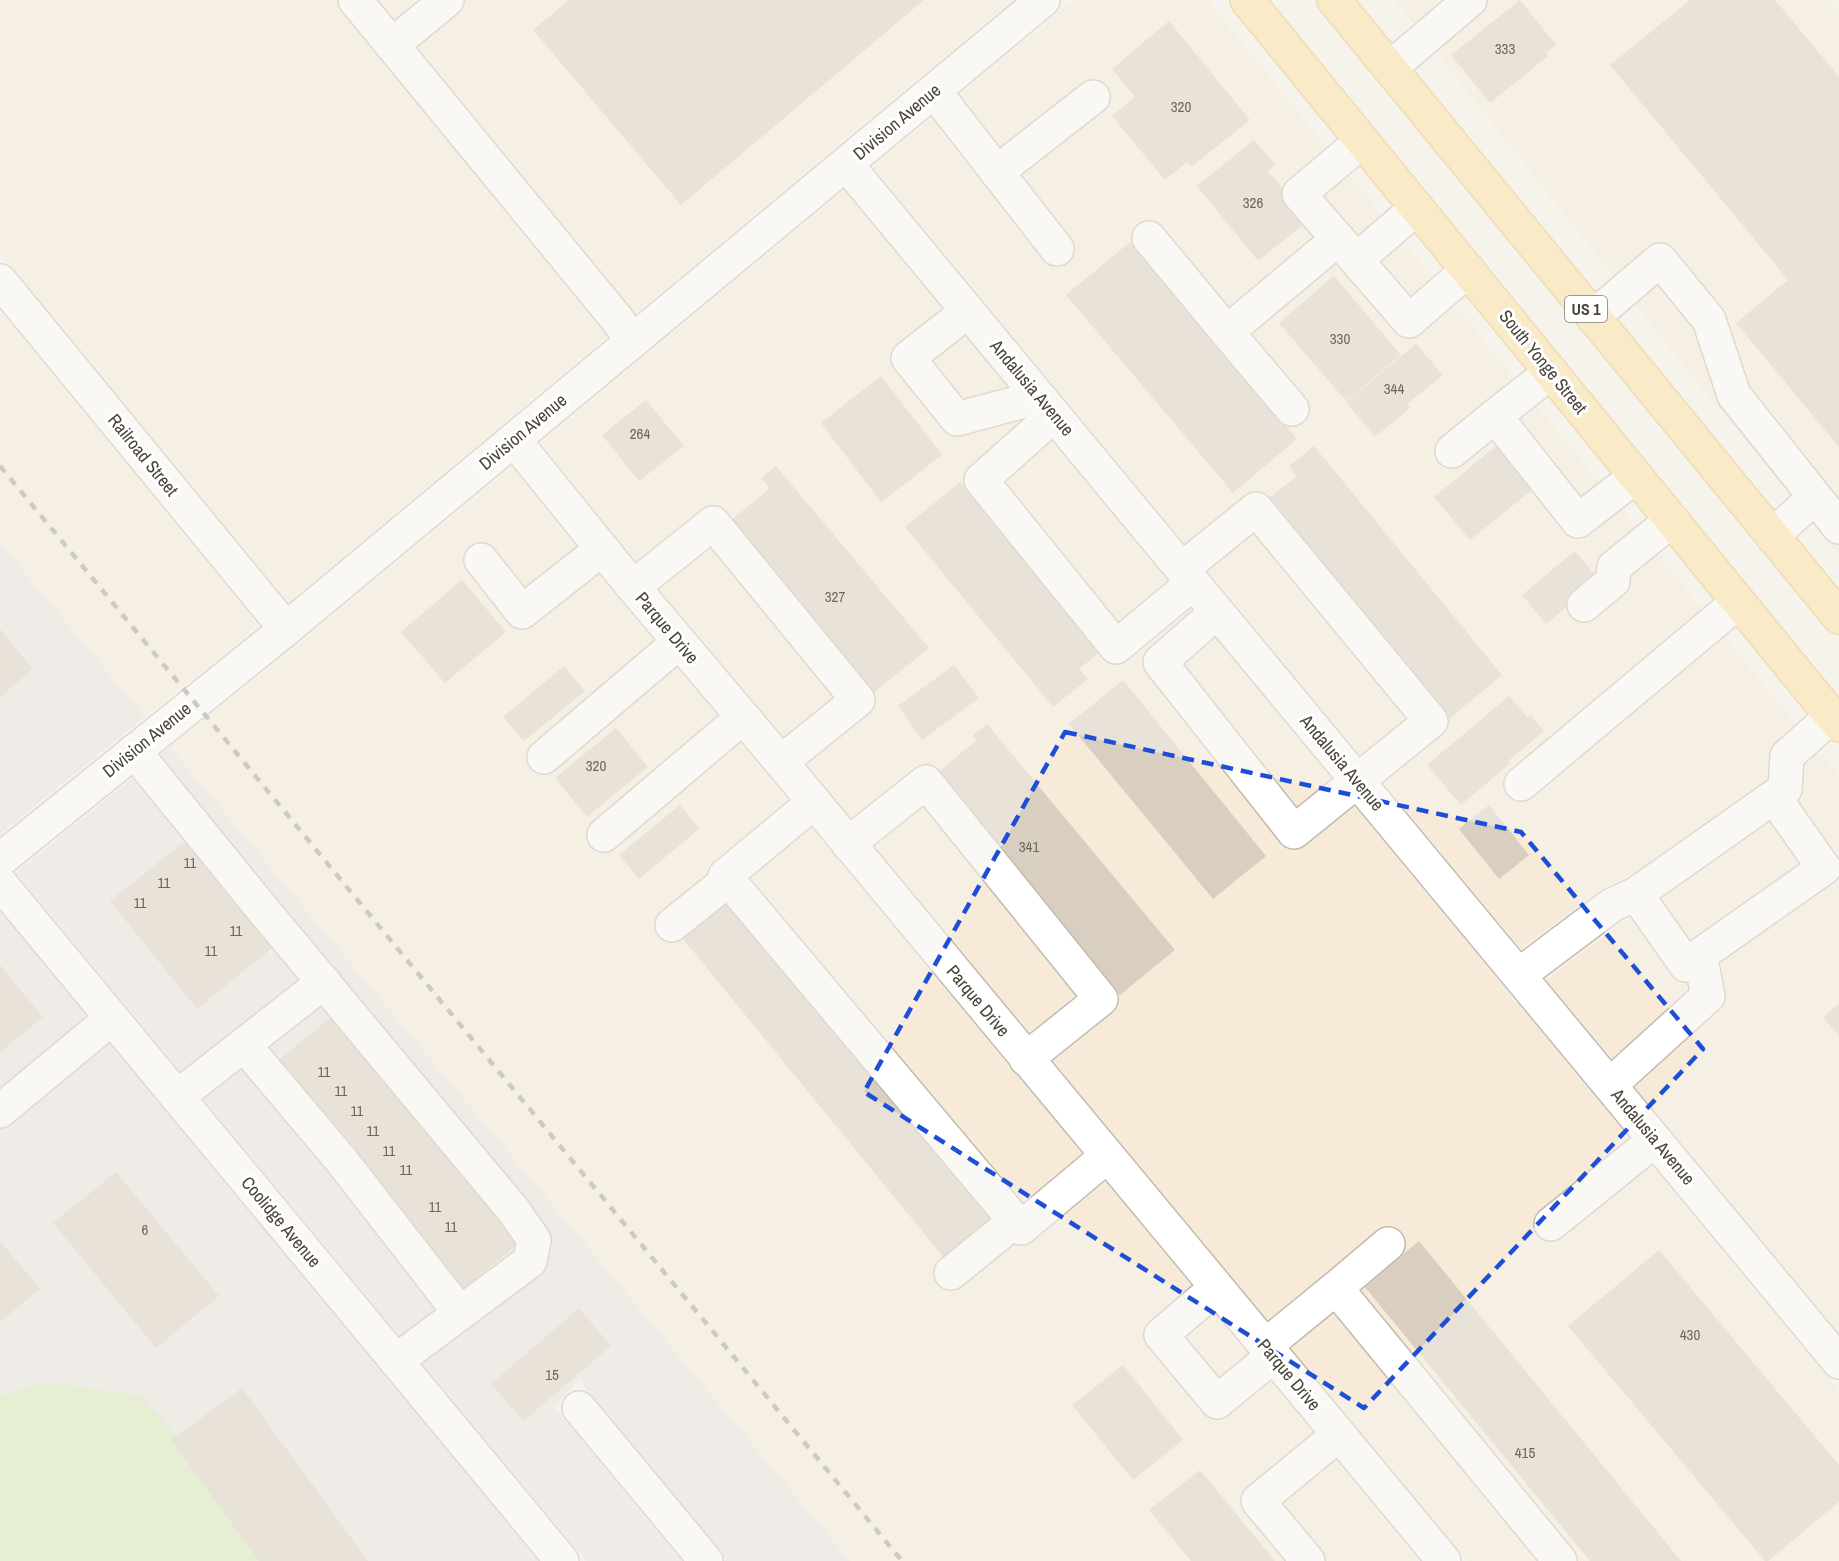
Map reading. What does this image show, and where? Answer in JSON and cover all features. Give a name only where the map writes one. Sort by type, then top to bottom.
[{"type":"main road","name":"South Yonge Street","points":[[1247,0],[1738,602],[1832,711]]},
{"type":"main road","name":"US 1","points":[[1334,0],[1839,617]]},
{"type":"street","points":[[355,0],[580,273],[633,341]]},
{"type":"street","points":[[392,45],[447,0]]},
{"type":"street","points":[[1390,68],[1470,0]]},
{"type":"street","name":"Division Avenue","points":[[0,860],[286,629],[514,440],[934,91],[1035,2]]},
{"type":"street","points":[[934,91],[1057,249]]},
{"type":"street","points":[[997,172],[1093,98]]},
{"type":"street","points":[[1362,141],[1299,194],[1409,321],[1468,270]]},
{"type":"street","name":"Andalusia Avenue","points":[[846,164],[1839,1362]]},
{"type":"street","points":[[1227,332],[1347,250],[1417,208]]},
{"type":"street","points":[[1149,238],[1292,409]]},
{"type":"street","points":[[1593,317],[1660,260],[1709,320],[1734,395],[1839,527]]},
{"type":"street","name":"Railroad Street","points":[[0,281],[286,629]]},
{"type":"street","points":[[968,310],[908,358],[957,419],[1047,406]]},
{"type":"street","points":[[1452,451],[1551,372]]},
{"type":"street","points":[[1047,406],[981,480],[1116,647],[1256,509],[1431,721],[1294,832],[1160,662],[1217,612]]},
{"type":"street","points":[[1495,416],[1578,521],[1636,476]]},
{"type":"street","name":"Parque Drive","points":[[514,440],[633,587],[1444,1561]]},
{"type":"street","points":[[1772,536],[1815,497]]},
{"type":"street","points":[[1584,605],[1613,581],[1614,567],[1672,520]]},
{"type":"street","points":[[633,587],[713,522],[858,700],[781,762]]},
{"type":"street","points":[[481,560],[522,612],[602,549]]},
{"type":"street","points":[[1521,784],[1738,602]]},
{"type":"street","points":[[544,757],[679,642]]},
{"type":"street","points":[[1519,975],[1612,905],[1636,894],[1785,789],[1787,756],[1832,711]]},
{"type":"street","points":[[604,835],[743,717]]},
{"type":"street","points":[[134,751],[514,1211],[534,1240],[530,1261],[396,1361]]},
{"type":"street","points":[[848,844],[926,782],[1101,999],[1026,1059]]},
{"type":"street","points":[[1636,894],[1686,965],[1824,868],[1774,797]]},
{"type":"street","points":[[814,802],[725,876],[728,880],[1021,1228],[1107,1156]]},
{"type":"street","points":[[672,926],[728,880]]},
{"type":"street","name":"Coolidge Avenue","points":[[0,883],[562,1561]]},
{"type":"street","points":[[1610,1085],[1708,996],[1700,955]]},
{"type":"street","points":[[177,1097],[324,982]]},
{"type":"street","points":[[0,1112],[112,1018]]},
{"type":"street","points":[[244,1046],[341,1160],[460,1313]]},
{"type":"street","points":[[1551,1224],[1655,1140]]},
{"type":"street","points":[[951,1273],[1015,1221]]},
{"type":"street","points":[[1216,1288],[1161,1335],[1217,1402],[1336,1288],[1388,1245]]},
{"type":"street","points":[[1336,1288],[1560,1561]]},
{"type":"street","points":[[579,1408],[706,1561]]},
{"type":"street","points":[[1308,1561],[1258,1501],[1338,1435]]},
{"type":"highlighted area","points":[[1065,732],[1521,832],[1703,1049],[1364,1408],[864,1092]]},
{"type":"shaded area","points":[[0,0],[1012,0],[846,135],[834,148],[288,602],[0,252]]},
{"type":"shaded area","points":[[1074,0],[1207,0],[1839,775],[1839,1333],[1546,980],[1621,923],[1660,905],[1644,868],[1602,889],[1521,949],[873,167]]},
{"type":"shaded area","points":[[1395,0],[1829,0],[1839,13],[1839,555],[1693,377]]},
{"type":"shaded area","points":[[845,190],[1505,988],[1515,1003],[1517,1002],[1839,1391],[1839,1561],[1467,1561],[615,536],[541,443]]},
{"type":"shaded area","points":[[0,310],[259,625],[145,717],[0,543]]},
{"type":"shaded area","points":[[513,467],[620,601],[768,775],[1420,1561],[850,1561],[170,747],[284,656],[286,657]]},
{"type":"shaded area","points":[[0,543],[145,717],[0,834]]},
{"type":"shaded area","points":[[170,747],[850,1561],[722,1561],[722,1552],[579,1380],[554,1407],[682,1561],[586,1561],[16,873]]},
{"type":"shaded area","points":[[0,911],[538,1561],[284,1561],[43,1382],[0,1396]]},
{"type":"green space","points":[[42,1382],[139,1395],[208,1466],[284,1561],[0,1561],[0,1396]]},
{"type":"building","points":[[569,0],[924,0],[681,205],[533,30]]},
{"type":"building","points":[[1520,0],[1556,45],[1546,53],[1548,56],[1490,103],[1451,55]]},
{"type":"building","points":[[1690,0],[1775,0],[1839,77],[1839,447],[1736,323],[1788,280],[1610,65]]},
{"type":"building","points":[[1169,21],[1250,120],[1191,167],[1187,162],[1165,180],[1112,116],[1135,97],[1112,69]]},
{"type":"building","points":[[1254,140],[1275,165],[1268,171],[1309,220],[1258,261],[1197,186]]},
{"type":"building","points":[[1130,242],[1297,439],[1233,493],[1066,295]]},
{"type":"building","points":[[1334,276],[1401,355],[1346,401],[1279,323]]},
{"type":"building","points":[[1416,344],[1443,375],[1407,404],[1410,408],[1375,437],[1346,402]]},
{"type":"building","points":[[881,376],[942,455],[881,502],[821,423]]},
{"type":"building","points":[[646,400],[684,446],[639,481],[602,435]]},
{"type":"building","points":[[1501,442],[1537,486],[1470,540],[1434,497]]},
{"type":"building","points":[[1314,446],[1502,675],[1449,719],[1268,499],[1297,476],[1289,466]]},
{"type":"building","points":[[776,466],[929,648],[872,694],[729,522],[770,488],[761,478]]},
{"type":"building","points":[[960,482],[1099,653],[1079,669],[1088,679],[1053,707],[905,527]]},
{"type":"building","points":[[1575,551],[1599,580],[1546,624],[1522,595]]},
{"type":"building","points":[[462,580],[506,632],[445,683],[401,632]]},
{"type":"building","points":[[0,629],[33,669],[0,697]]},
{"type":"building","points":[[954,665],[979,698],[922,740],[898,706]]},
{"type":"building","points":[[564,666],[585,691],[524,741],[503,717]]},
{"type":"building","points":[[1123,680],[1266,856],[1213,899],[1069,724]]},
{"type":"building","points":[[1509,696],[1528,718],[1530,715],[1544,731],[1461,805],[1427,765]]},
{"type":"building","points":[[987,724],[1175,950],[1120,995],[937,773],[977,740],[973,735]]},
{"type":"building","points":[[616,728],[648,767],[587,817],[555,778]]},
{"type":"building","points":[[680,805],[699,829],[639,879],[619,855]]},
{"type":"building","points":[[1489,805],[1529,855],[1499,879],[1459,829]]},
{"type":"building","points":[[190,837],[277,944],[197,1009],[110,901]]},
{"type":"building","points":[[730,893],[996,1218],[945,1259],[679,934]]},
{"type":"building","points":[[0,965],[43,1017],[0,1052]]},
{"type":"building","points":[[1839,1004],[1839,1036],[1823,1017]]},
{"type":"building","points":[[339,1011],[525,1238],[462,1290],[275,1063]]},
{"type":"building","points":[[116,1172],[219,1296],[156,1348],[53,1223]]},
{"type":"building","points":[[0,1241],[40,1289],[0,1322]]},
{"type":"building","points":[[1419,1241],[1681,1561],[1590,1561],[1364,1286]]},
{"type":"building","points":[[1659,1250],[1839,1465],[1839,1502],[1768,1561],[1765,1561],[1568,1326]]},
{"type":"building","points":[[579,1308],[611,1346],[523,1421],[491,1384]]},
{"type":"building","points":[[1123,1365],[1183,1440],[1133,1480],[1072,1405]]},
{"type":"building","points":[[242,1388],[368,1561],[259,1561],[171,1440]]},
{"type":"building","points":[[1200,1470],[1275,1561],[1191,1561],[1149,1510]]},
{"type":"railway","points":[[0,466],[902,1561]]}]
